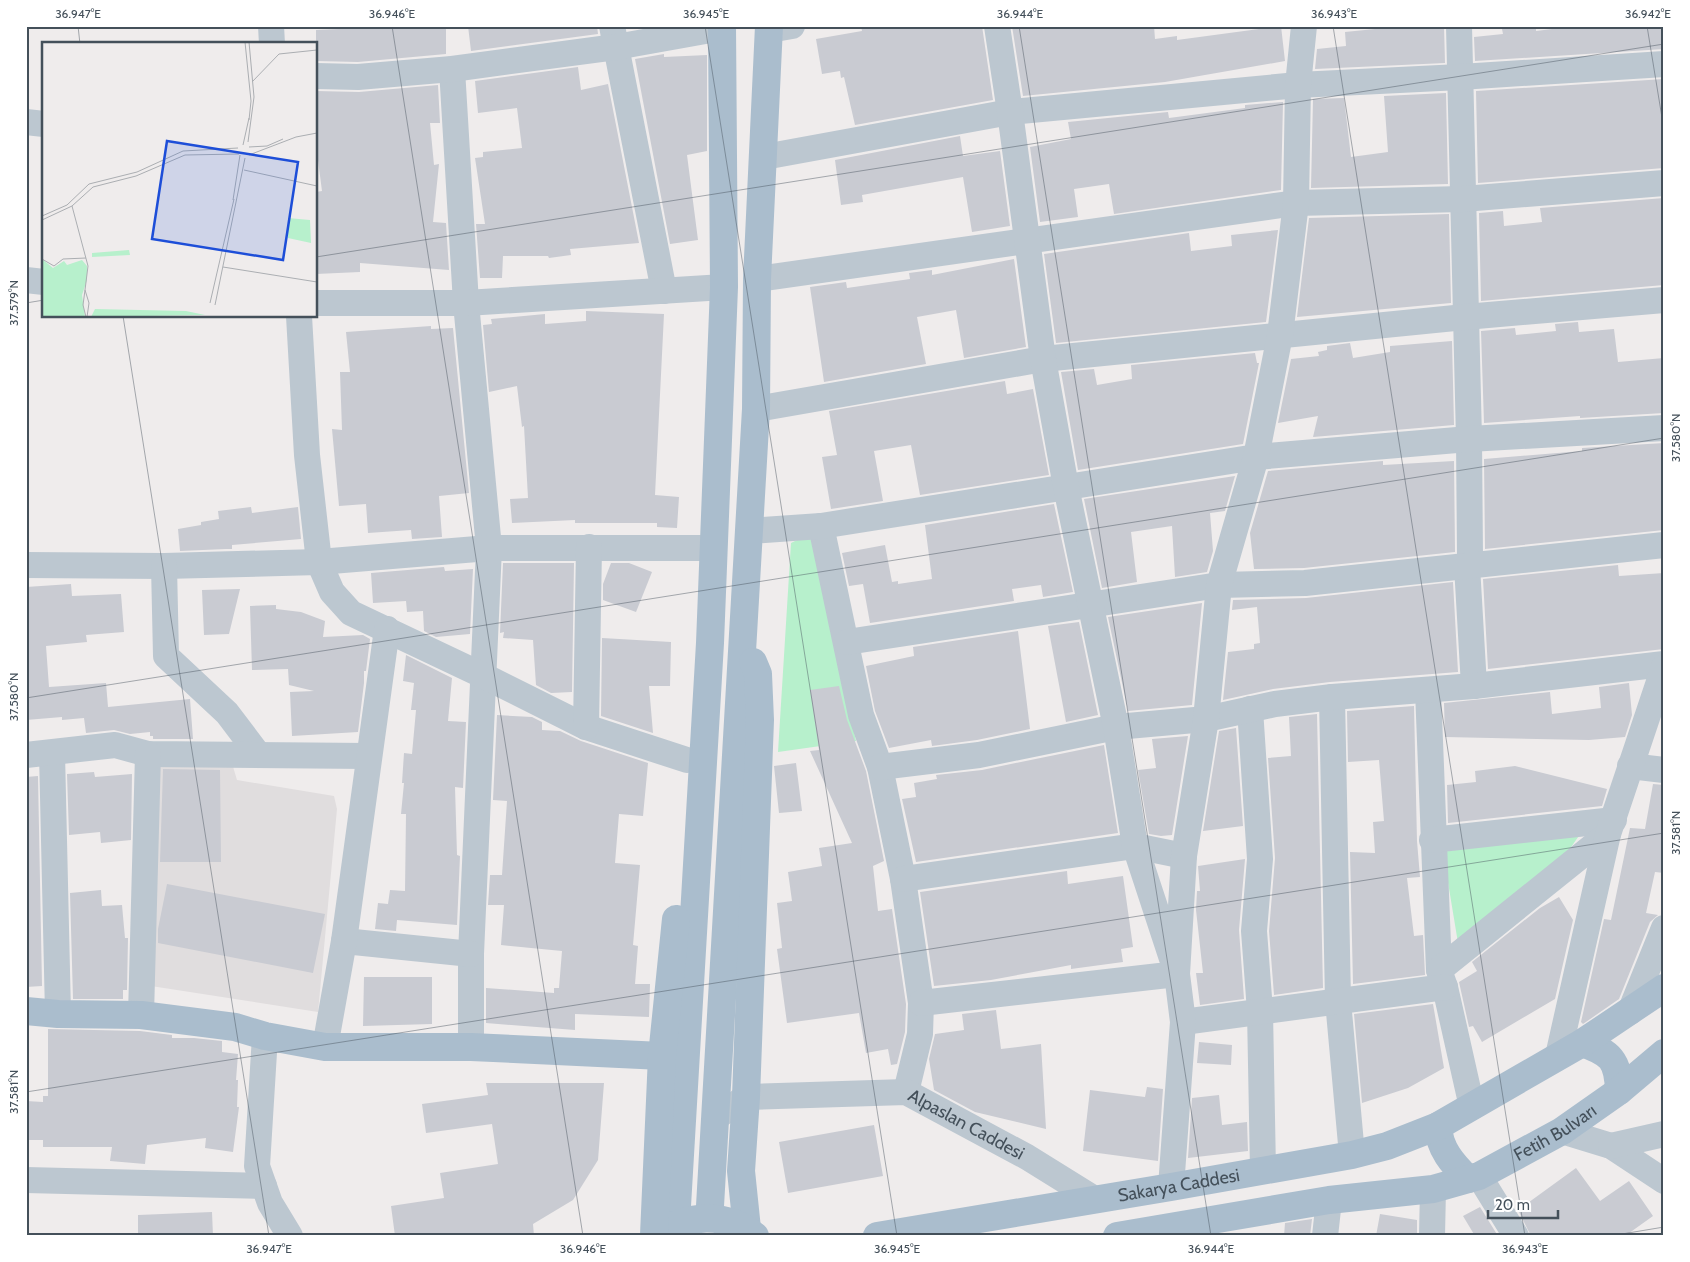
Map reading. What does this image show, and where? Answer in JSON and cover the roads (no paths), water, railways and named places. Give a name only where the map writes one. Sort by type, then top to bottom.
[{"type":"main road","points":[[677,1206],[710,643],[724,287],[722,27]]},
{"type":"main road","points":[[710,1206],[756,409],[757,279],[764,157],[777,27]]},
{"type":"main road","points":[[744,637],[758,674],[760,720],[746,1097],[741,1171],[751,1232]]},
{"type":"main road","points":[[653,1236],[662,1056],[677,907],[692,695],[710,643]]},
{"type":"main road","points":[[1472,1106],[1582,1043],[1664,988]]},
{"type":"main road","points":[[26,1011],[58,1014],[141,1015],[235,1027],[265,1036],[326,1047],[471,1047],[662,1056]]},
{"type":"main road","points":[[1582,1043],[1600,1049],[1612,1060],[1618,1071],[1620,1091]]},
{"type":"main road","name":"Fetih Bulvarı","points":[[1432,1189],[1473,1178],[1562,1131],[1620,1091],[1664,1053]]},
{"type":"main road","name":"Sakarya Caddesi","points":[[877,1236],[1352,1155],[1387,1146],[1438,1126],[1472,1106]]},
{"type":"main road","points":[[1438,1126],[1439,1138],[1445,1152],[1473,1178]]},
{"type":"main road","points":[[1120,1235],[1329,1200],[1432,1189]]},
{"type":"main road","points":[[653,1236],[675,1223],[699,1217],[724,1220],[751,1232]]},
{"type":"street","points":[[271,26],[272,42]]},
{"type":"street","points":[[997,26],[1043,359],[1066,488],[1116,727],[1135,846],[1177,974]]},
{"type":"street","points":[[1171,1187],[1183,1022],[1177,974],[1184,856],[1206,718],[1219,585],[1256,457],[1280,335],[1296,203],[1298,85],[1304,26]]},
{"type":"street","points":[[1459,26],[1469,439],[1470,556],[1467,566],[1474,686]]},
{"type":"street","points":[[318,76],[358,76],[452,69],[614,37],[722,27]]},
{"type":"street","points":[[614,37],[664,291]]},
{"type":"street","points":[[764,157],[1010,112],[1298,85],[1664,64]]},
{"type":"street","points":[[452,69],[466,303],[489,548],[471,954],[471,1047]]},
{"type":"street","points":[[26,122],[42,124]]},
{"type":"street","points":[[757,279],[1296,203],[1463,199],[1664,183]]},
{"type":"street","points":[[26,280],[42,282]]},
{"type":"street","points":[[318,303],[466,303],[724,287]]},
{"type":"street","points":[[756,409],[1043,359],[1465,317],[1664,300]]},
{"type":"street","points":[[299,318],[307,455],[320,562],[332,592],[351,613],[586,727],[687,760]]},
{"type":"street","points":[[749,531],[821,526],[1256,457],[1469,439],[1664,428]]},
{"type":"street","points":[[821,526],[861,715],[880,767],[903,879],[921,1003],[920,1034],[906,1092]]},
{"type":"street","points":[[847,642],[1219,585],[1305,583],[1664,545]]},
{"type":"street","points":[[586,727],[589,547]]},
{"type":"street","points":[[26,565],[164,566],[320,562],[489,548],[713,548]]},
{"type":"street","points":[[164,566],[166,656],[227,713],[258,754]]},
{"type":"street","points":[[326,1047],[344,941],[387,629]]},
{"type":"street","points":[[880,767],[979,755],[1116,727],[1206,718],[1250,709],[1332,697],[1474,686],[1664,665],[1611,827],[1558,1056]]},
{"type":"street","points":[[1428,690],[1432,840],[1442,978],[1472,1106]]},
{"type":"street","points":[[1332,697],[1338,1001],[1352,1155]]},
{"type":"street","points":[[1250,709],[1260,859],[1254,932],[1260,1012],[1264,1170]]},
{"type":"street","points":[[26,755],[115,745],[148,754],[368,756]]},
{"type":"street","points":[[52,753],[58,1014]]},
{"type":"street","points":[[141,1015],[148,754]]},
{"type":"street","points":[[1630,766],[1664,770]]},
{"type":"street","points":[[1432,840],[1611,827]]},
{"type":"street","points":[[1183,1022],[1338,1001],[1442,978],[1611,827]]},
{"type":"street","points":[[903,879],[1135,846],[1184,856]]},
{"type":"street","points":[[1630,1012],[1664,928]]},
{"type":"street","points":[[344,941],[471,954]]},
{"type":"street","points":[[921,1003],[1177,974]]},
{"type":"street","points":[[265,1036],[257,1166],[270,1203],[285,1234]]},
{"type":"street","name":"Alpaslan Caddesi","points":[[746,1097],[906,1092],[1018,1152],[1093,1198]]},
{"type":"street","points":[[715,1118],[746,1097]]},
{"type":"street","points":[[1562,1131],[1611,1146],[1664,1181]]},
{"type":"street","points":[[1611,1146],[1664,1134]]},
{"type":"street","points":[[1473,1178],[1516,1236]]},
{"type":"street","points":[[26,1180],[264,1186]]},
{"type":"street","points":[[1432,1189],[1432,1236]]},
{"type":"street","points":[[1325,1236],[1329,1200]]}]
